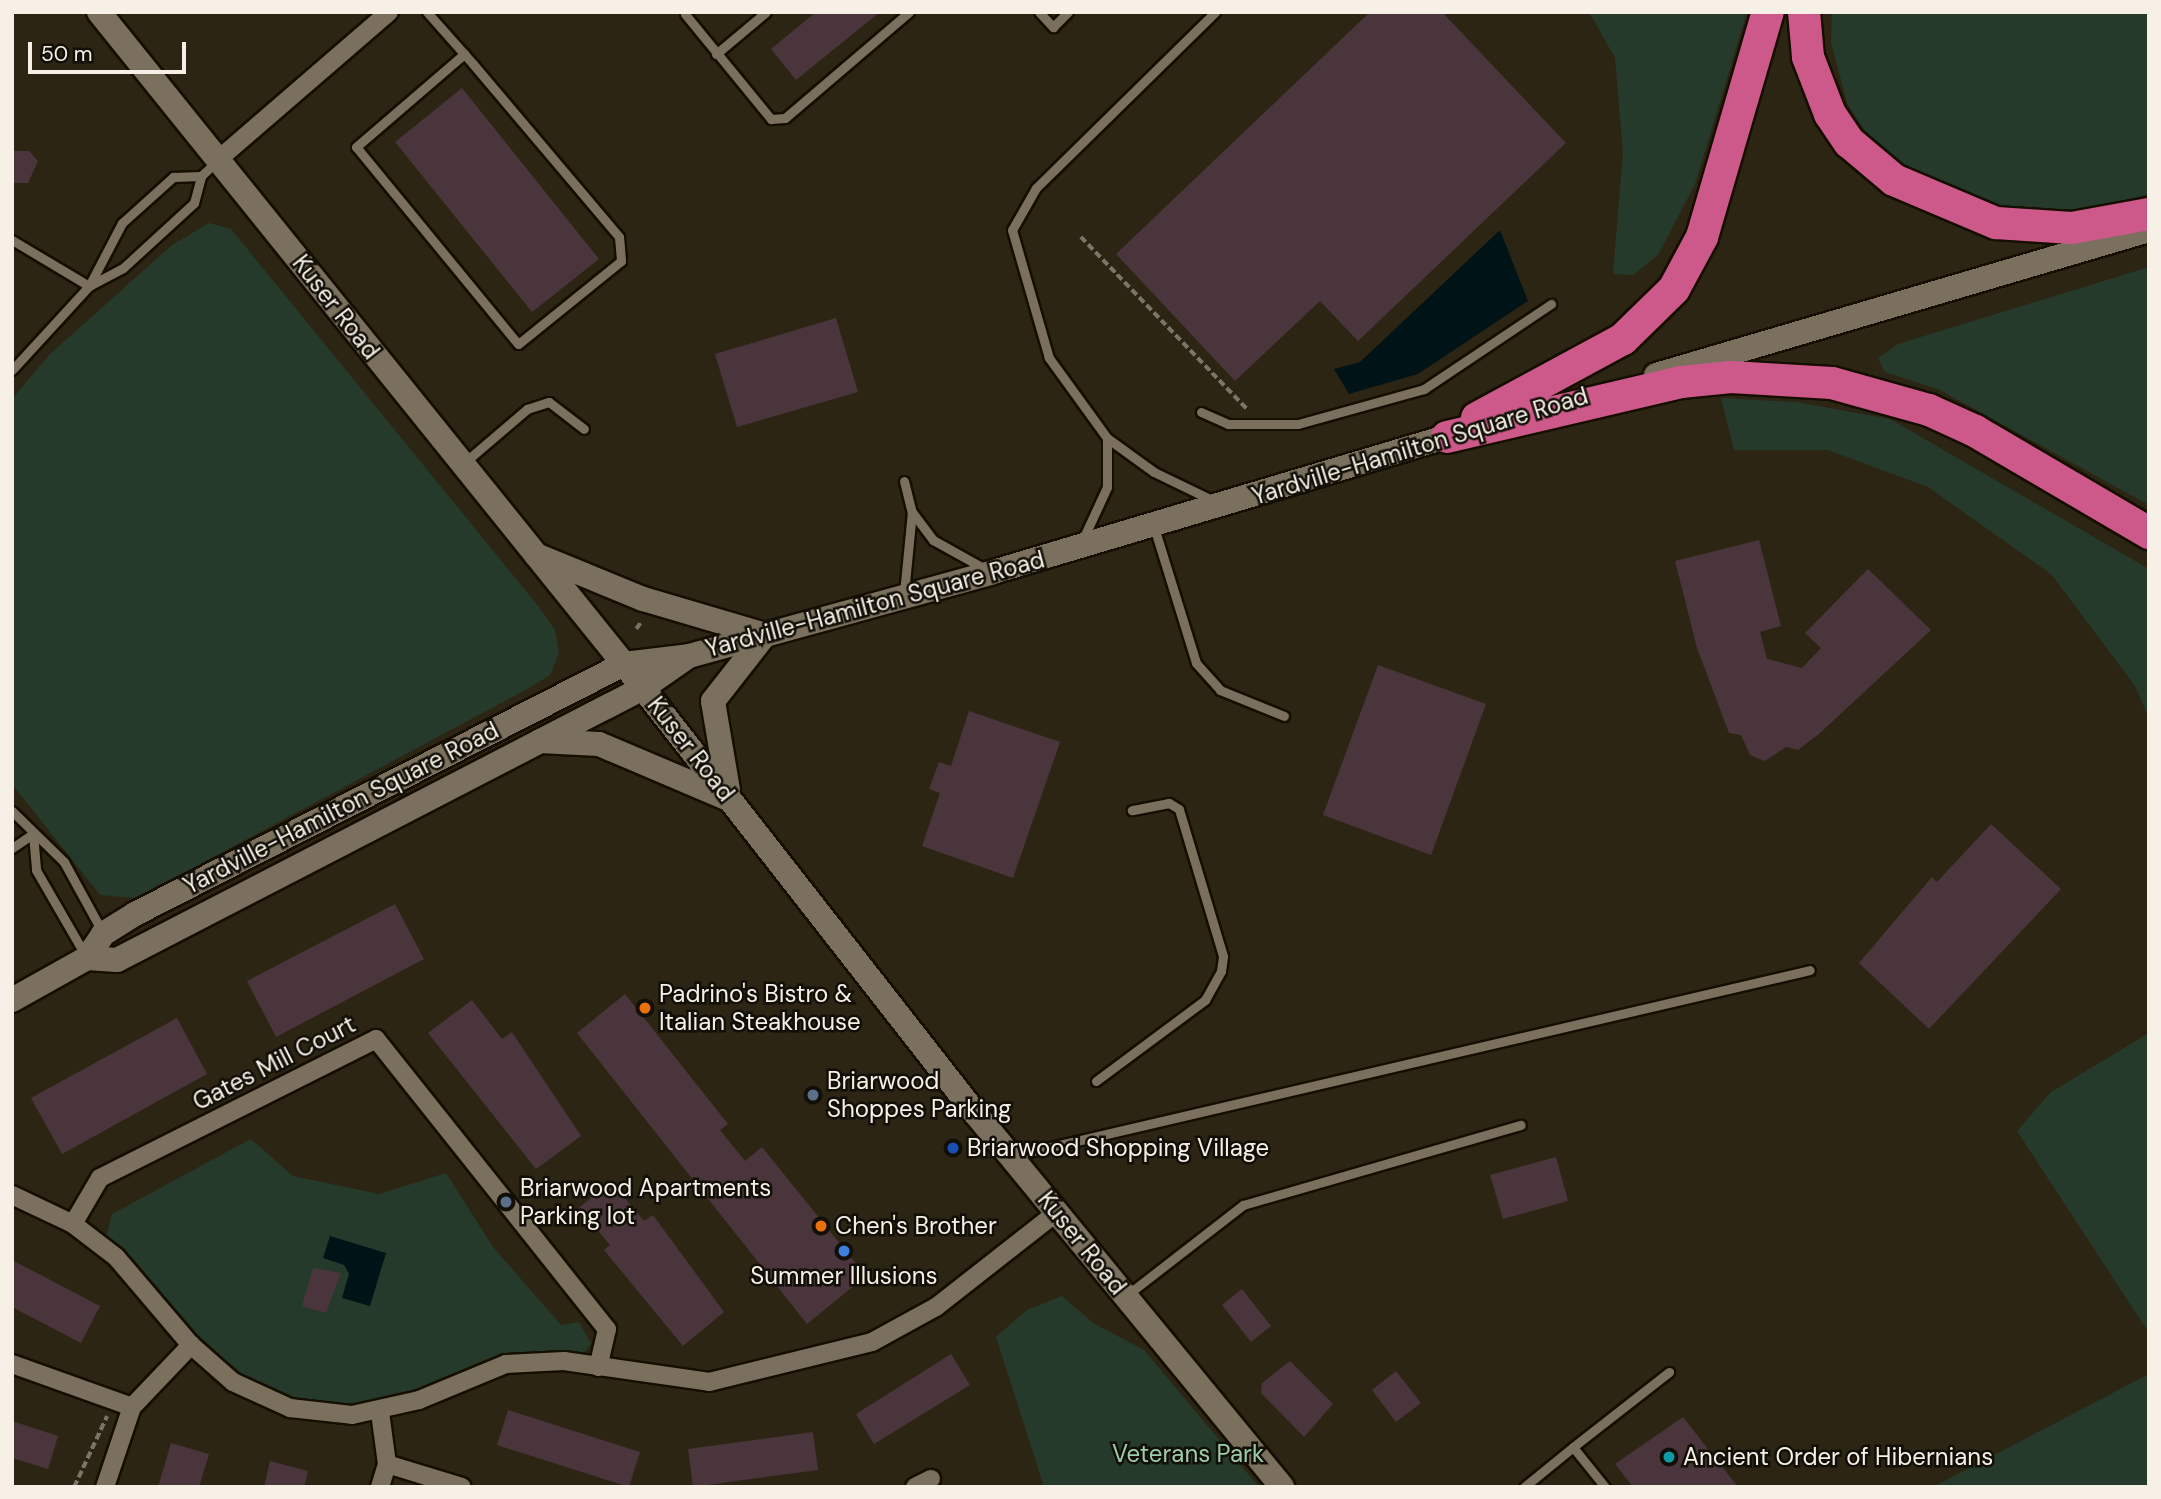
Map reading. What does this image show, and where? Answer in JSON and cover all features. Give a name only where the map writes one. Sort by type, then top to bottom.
[{"type":"highway","points":[[1440,439],[1623,339],[1674,289],[1702,237],[1768,12]]},
{"type":"highway","points":[[1804,12],[1808,57],[1829,114],[1849,142],[1894,180],[1996,223],[2072,228],[2149,214]]},
{"type":"highway","points":[[1440,439],[1681,382],[1744,377],[1832,383],[1905,402],[1975,431],[2149,533]]},
{"type":"street","name":"Kuser Road","points":[[99,12],[220,158],[624,664],[1010,1156],[1282,1487]]},
{"type":"street","points":[[220,158],[389,12]]},
{"type":"street","name":"Yardville-Hamilton Square Road","points":[[12,1000],[87,958],[103,934],[624,664],[689,656],[993,572],[2149,230]]},
{"type":"street","points":[[536,555],[643,599],[765,635],[713,701],[731,801]]},
{"type":"street","name":"Yardville-Hamilton Square Road","points":[[117,960],[643,688],[689,656]]},
{"type":"street","points":[[536,741],[599,744],[731,801]]},
{"type":"street","points":[[87,958],[117,960]]},
{"type":"street","name":"Gates Mill Court","points":[[73,1224],[100,1178],[376,1039],[607,1329],[598,1367]]},
{"type":"street","points":[[12,1195],[73,1224],[126,1267],[191,1345],[233,1382],[290,1408],[380,1412],[506,1364],[598,1367],[709,1382],[872,1342],[936,1307],[1056,1212]]},
{"type":"street","points":[[105,1487],[132,1407],[191,1345]]},
{"type":"street","points":[[12,1364],[132,1407]]},
{"type":"street","points":[[380,1412],[387,1464],[380,1487]]},
{"type":"street","points":[[387,1464],[462,1487]]},
{"type":"lane","points":[[427,12],[464,54],[619,237],[621,261],[518,344],[356,147],[464,54]]},
{"type":"lane","points":[[716,54],[766,12]]},
{"type":"lane","points":[[685,14],[771,119],[785,118],[909,12]]},
{"type":"lane","points":[[1039,12],[1053,27],[1068,12]]},
{"type":"lane","points":[[1215,12],[1035,188],[1012,230],[1049,358],[1107,438],[1190,493],[1224,504]]},
{"type":"lane","points":[[89,286],[123,268],[194,203],[201,176],[220,158]]},
{"type":"lane","points":[[12,370],[89,286],[122,223],[173,177],[201,176]]},
{"type":"lane","points":[[12,240],[89,286]]},
{"type":"lane","points":[[1201,412],[1228,424],[1298,424],[1424,389],[1551,304]]},
{"type":"lane","points":[[462,464],[527,409],[550,402],[584,429]]},
{"type":"lane","points":[[1077,548],[1098,516],[1107,486],[1107,438]]},
{"type":"lane","points":[[903,596],[912,512],[904,481]]},
{"type":"lane","points":[[912,512],[933,540],[993,572]]},
{"type":"lane","points":[[1153,526],[1196,663],[1220,690],[1284,716]]},
{"type":"lane","points":[[1096,1081],[1205,1000],[1222,971],[1223,956],[1179,809],[1169,803],[1132,810]]},
{"type":"lane","points":[[12,811],[64,862],[117,960]]},
{"type":"lane","points":[[12,848],[33,834]]},
{"type":"lane","points":[[33,834],[36,870],[87,958]]},
{"type":"lane","points":[[1010,1156],[1810,970]]},
{"type":"lane","points":[[1126,1297],[1243,1205],[1521,1125]]},
{"type":"lane","points":[[1524,1487],[1669,1372]]},
{"type":"lane","points":[[1573,1447],[1605,1487]]},
{"type":"path","points":[[1081,237],[1248,410],[1251,424]]},
{"type":"path","points":[[74,1487],[114,1401]]},
{"type":"green space","points":[[1589,12],[1747,12],[1695,184],[1658,255],[1633,275],[1613,274],[1623,153],[1615,58]]},
{"type":"green space","points":[[1832,12],[2149,12],[2149,194],[2076,213],[2006,207],[1934,185],[1879,153],[1847,103],[1831,42]]},
{"type":"green space","points":[[209,223],[231,229],[539,607],[555,630],[559,653],[550,675],[531,687],[178,876],[134,898],[100,895],[12,784],[12,399],[49,355],[172,245]]},
{"type":"green space","points":[[2149,267],[2149,505],[1940,390],[1885,372],[1878,358],[1898,344]]},
{"type":"green space","points":[[1721,398],[1796,402],[1890,419],[2149,569],[2149,718],[2135,686],[2051,574],[1928,487],[1828,450],[1734,450]]},
{"type":"green space","points":[[2149,1033],[2149,1333],[2017,1131],[2051,1092]]},
{"type":"green space","points":[[251,1139],[293,1176],[379,1194],[446,1173],[493,1247],[561,1325],[579,1322],[591,1344],[581,1356],[524,1353],[479,1362],[387,1404],[315,1409],[235,1376],[106,1236],[112,1214]]},
{"type":"green space","name":"Veterans Park","points":[[1062,1296],[1093,1323],[1144,1350],[1259,1487],[1044,1487],[996,1337],[1027,1310]]},
{"type":"green space","points":[[2149,1374],[2149,1487],[1933,1487]]},
{"type":"shaded area","points":[[1500,230],[1528,301],[1418,374],[1349,394],[1334,369],[1360,362]]},
{"type":"shaded area","points":[[330,1236],[386,1253],[370,1306],[342,1298],[349,1274],[344,1265],[323,1258]]},
{"type":"building","points":[[816,12],[880,12],[796,80],[771,49]]},
{"type":"building","points":[[1370,12],[1442,12],[1566,143],[1358,341],[1320,301],[1235,381],[1116,254]]},
{"type":"building","points":[[462,88],[599,259],[532,312],[395,142]]},
{"type":"building","points":[[12,151],[29,151],[38,161],[28,183],[12,183]]},
{"type":"building","points":[[836,318],[858,392],[737,427],[715,354]]},
{"type":"building","points":[[1759,540],[1781,626],[1760,632],[1767,659],[1802,668],[1821,648],[1805,633],[1868,569],[1931,630],[1820,733],[1798,750],[1786,747],[1765,761],[1750,755],[1741,735],[1729,733],[1697,648],[1675,561]]},
{"type":"building","points":[[1378,665],[1486,704],[1431,855],[1323,815]]},
{"type":"building","points":[[969,711],[1060,742],[1013,878],[922,846],[940,793],[929,789],[939,762],[951,766]]},
{"type":"building","points":[[1991,824],[2061,889],[1929,1029],[1859,963],[1932,877],[1937,882]]},
{"type":"building","points":[[395,904],[424,959],[276,1037],[247,981]]},
{"type":"building","points":[[625,994],[728,1124],[720,1130],[745,1161],[762,1147],[866,1276],[807,1324],[577,1033]]},
{"type":"building","points":[[472,1000],[502,1039],[512,1032],[581,1136],[536,1169],[428,1033]]},
{"type":"building","points":[[177,1018],[207,1074],[62,1154],[31,1098]]},
{"type":"building","points":[[1556,1157],[1568,1201],[1503,1219],[1490,1175]]},
{"type":"building","points":[[611,1181],[644,1221],[653,1215],[724,1312],[683,1346],[604,1250],[610,1245],[579,1208]]},
{"type":"building","points":[[12,1260],[100,1306],[81,1343],[12,1307]]},
{"type":"building","points":[[313,1268],[341,1273],[326,1313],[302,1306]]},
{"type":"building","points":[[1242,1289],[1271,1326],[1251,1342],[1222,1305]]},
{"type":"building","points":[[951,1354],[970,1385],[874,1444],[856,1414]]},
{"type":"building","points":[[1290,1361],[1333,1404],[1304,1437],[1261,1393],[1262,1383]]},
{"type":"building","points":[[1396,1371],[1421,1403],[1396,1422],[1372,1390]]},
{"type":"building","points":[[508,1410],[640,1452],[629,1487],[497,1445]]},
{"type":"building","name":"Ancient Order of Hibernians","points":[[1683,1417],[1738,1487],[1633,1487],[1615,1464]]},
{"type":"building","points":[[12,1421],[58,1436],[48,1469],[12,1458]]},
{"type":"building","points":[[813,1432],[818,1470],[693,1487],[688,1449]]},
{"type":"building","points":[[171,1443],[209,1454],[199,1487],[158,1487]]},
{"type":"building","points":[[270,1461],[308,1471],[304,1487],[264,1487]]},
{"type":"place","name":"Padrino's Bistro & Italian Steakhouse","points":[[645,1008]]},
{"type":"place","name":"Briarwood Shoppes Parking","points":[[813,1095]]},
{"type":"place","name":"Briarwood Shopping Village","points":[[953,1148]]},
{"type":"place","name":"Briarwood Apartments Parking lot","points":[[506,1202]]},
{"type":"place","name":"Chen's Brother","points":[[821,1226]]},
{"type":"place","name":"Summer Illusions","points":[[844,1251]]},
{"type":"place","name":"Ancient Order of Hibernians","points":[[1669,1457]]}]
